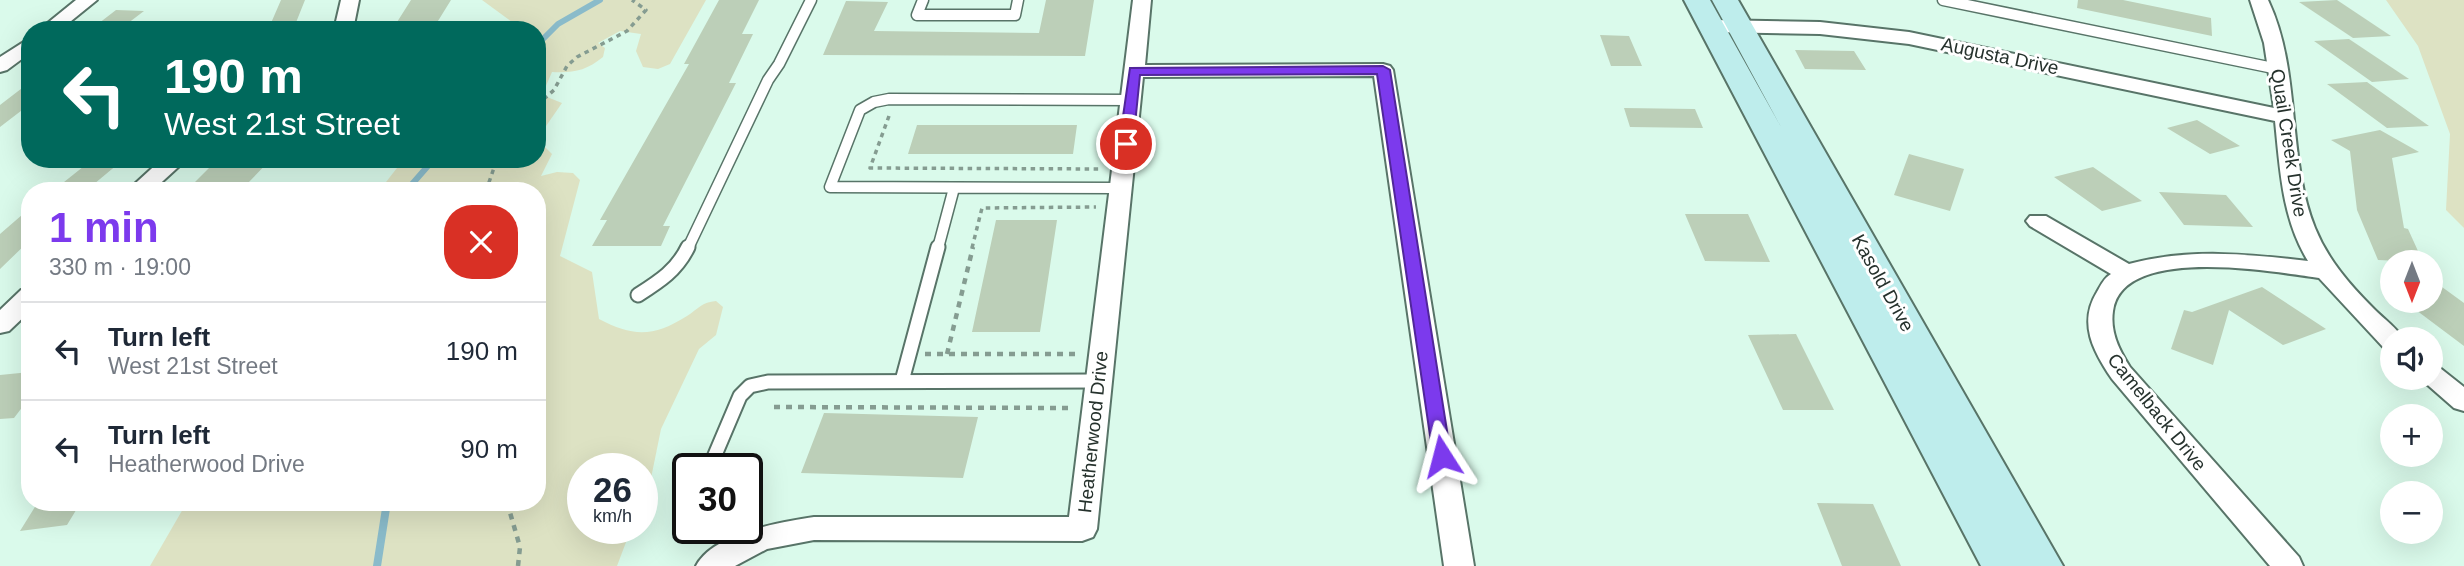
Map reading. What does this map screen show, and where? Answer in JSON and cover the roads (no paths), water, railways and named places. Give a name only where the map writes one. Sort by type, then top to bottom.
[{"type":"main road","name":"Kasold Drive","points":[[1718,13],[1781,151],[2002,566]]},
{"type":"main road","name":"Kasold Drive","points":[[1718,13],[2042,566]]},
{"type":"street","points":[[60,21],[88,0]]},
{"type":"street","points":[[345,21],[350,0]]},
{"type":"street","name":"Heatherwood Drive","points":[[711,566],[737,549],[765,537],[811,528],[1082,528],[1142,0]]},
{"type":"street","name":"Quail Creek Drive","points":[[2259,0],[2271,31],[2300,214],[2313,247],[2327,271],[2380,328]]},
{"type":"street","name":"Augusta Drive","points":[[1718,13],[1909,38],[2286,117]]},
{"type":"street","points":[[0,66],[21,51]]},
{"type":"street","points":[[1134,71],[1383,70],[1459,566]]},
{"type":"street","points":[[149,182],[165,168]]},
{"type":"street","points":[[2038,221],[2128,274]]},
{"type":"street","name":"Camelback Drive","points":[[2288,566],[2120,373],[2107,352],[2099,318],[2104,298],[2111,286],[2128,274],[2175,260],[2249,263],[2327,271]]},
{"type":"street","points":[[0,325],[21,305]]},
{"type":"street","points":[[2443,384],[2464,401]]},
{"type":"lane","points":[[638,295],[666,278],[681,262],[768,80],[779,64],[811,0]]},
{"type":"lane","points":[[922,0],[917,15],[1014,15],[1018,0]]},
{"type":"lane","points":[[1943,0],[2277,69]]},
{"type":"lane","points":[[1121,188],[830,187],[860,110],[874,102],[889,99],[1131,100]]},
{"type":"lane","points":[[902,381],[954,188]]},
{"type":"lane","points":[[716,453],[740,396],[750,386],[768,382],[1099,381]]},
{"type":"lane","points":[[733,544],[737,549]]},
{"type":"waterway","points":[[546,36],[558,24],[600,0]]},
{"type":"waterway","points":[[414,182],[426,168]]},
{"type":"waterway","points":[[377,566],[386,511]]}]
